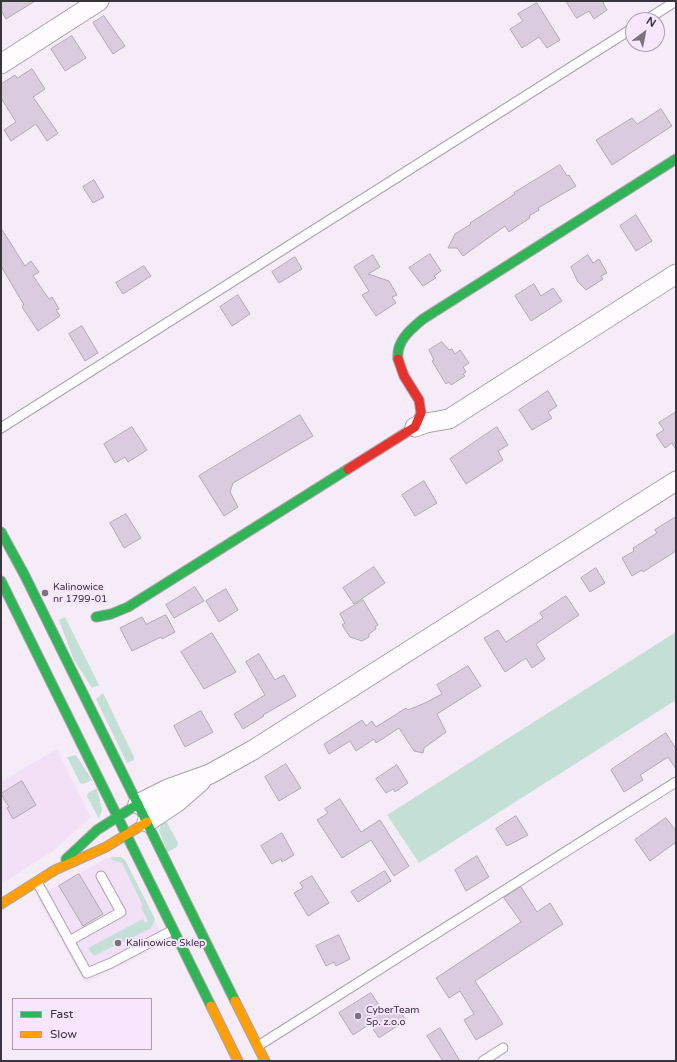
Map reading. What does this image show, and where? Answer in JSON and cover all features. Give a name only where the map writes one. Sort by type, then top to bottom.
[{"type":"main road","points":[[96,617],[112,614],[128,607],[415,427],[420,418],[417,399],[400,368],[396,354],[398,343],[407,331],[423,319],[676,159]]},
{"type":"main road","points":[[1,532],[24,574],[148,822],[265,1061]]},
{"type":"main road","points":[[1,581],[238,1061]]},
{"type":"main road","points":[[55,870],[81,844],[138,804]]},
{"type":"main road","points":[[1,904],[55,870],[96,852],[148,822]]},
{"type":"street","points":[[1,64],[99,1]]},
{"type":"street","points":[[415,427],[426,423],[450,419],[676,274]]},
{"type":"street","points":[[148,822],[177,802],[210,774],[303,718],[676,481]]},
{"type":"street","points":[[138,804],[168,788],[210,774]]},
{"type":"lane","points":[[659,12],[676,1]]},
{"type":"lane","points":[[1,428],[625,33]]},
{"type":"lane","points":[[258,1046],[676,782]]},
{"type":"lane","points":[[69,941],[121,912],[101,876]]},
{"type":"lane","points":[[37,882],[87,973],[111,963],[174,930]]},
{"type":"lane","points":[[483,1061],[503,1048]]},
{"type":"shaded area","points":[[57,749],[91,817],[53,851],[1,884],[1,782]]},
{"type":"shaded area","points":[[113,856],[125,860],[166,943],[85,983],[37,897]]},
{"type":"green space","points":[[65,617],[99,685],[92,688],[74,660],[59,620]]},
{"type":"green space","points":[[676,632],[676,700],[419,863],[387,815]]},
{"type":"green space","points":[[103,693],[134,757],[134,760],[127,763],[96,699]]},
{"type":"green space","points":[[76,755],[92,780],[83,784],[80,783],[67,757]]},
{"type":"green space","points":[[97,788],[102,810],[99,819],[87,796],[88,793]]},
{"type":"green space","points":[[164,817],[178,843],[177,847],[167,852],[159,830]]},
{"type":"green space","points":[[111,857],[121,857],[125,860],[155,919],[151,928],[123,942],[121,938],[112,942],[114,946],[94,956],[88,948],[143,919],[145,923],[148,921],[141,907],[143,906],[122,863],[112,860]]},
{"type":"building","points":[[1,1],[35,1],[6,19],[1,10]]},
{"type":"building","points":[[566,1],[605,1],[603,3],[607,10],[594,19],[589,11],[577,18]]},
{"type":"building","points":[[537,3],[560,40],[547,48],[539,37],[522,48],[510,29],[523,21],[518,14]]},
{"type":"building","points":[[104,16],[125,46],[113,54],[93,23]]},
{"type":"building","points":[[72,36],[86,58],[65,71],[51,49]]},
{"type":"building","points":[[32,69],[45,89],[33,97],[58,133],[47,141],[36,124],[11,141],[4,130],[16,122],[1,98],[1,84],[15,75],[17,78]]},
{"type":"building","points":[[661,109],[672,126],[612,165],[596,140],[632,118],[637,124]]},
{"type":"building","points":[[560,165],[576,186],[538,208],[539,210],[529,216],[530,218],[509,232],[505,226],[463,256],[457,248],[448,248],[455,234],[515,194],[514,193]]},
{"type":"building","points":[[94,180],[104,197],[93,203],[83,187]]},
{"type":"building","points":[[636,215],[652,241],[636,251],[620,226]]},
{"type":"building","points":[[1,228],[25,266],[31,261],[39,272],[33,276],[49,299],[52,297],[59,309],[56,310],[60,316],[38,331],[22,307],[24,305],[1,266]]},
{"type":"building","points":[[430,254],[441,271],[434,276],[436,278],[423,286],[409,268]]},
{"type":"building","points":[[373,255],[380,267],[368,274],[389,281],[397,295],[392,297],[396,303],[376,316],[362,295],[369,291],[354,267]]},
{"type":"building","points":[[588,255],[593,263],[599,259],[607,273],[601,276],[603,279],[586,290],[578,282],[571,267]]},
{"type":"building","points":[[295,257],[302,269],[279,283],[272,272]]},
{"type":"building","points":[[144,266],[151,276],[123,294],[116,283]]},
{"type":"building","points":[[534,284],[541,296],[553,288],[562,301],[531,321],[515,296]]},
{"type":"building","points":[[238,295],[250,314],[232,326],[220,307]]},
{"type":"building","points":[[82,326],[98,353],[85,361],[69,334]]},
{"type":"building","points":[[442,342],[449,350],[452,349],[455,354],[460,350],[469,363],[463,367],[466,372],[463,374],[465,376],[451,385],[449,382],[446,384],[432,361],[434,360],[429,350]]},
{"type":"building","points":[[548,391],[557,406],[548,412],[552,418],[532,430],[519,410]]},
{"type":"building","points":[[676,412],[676,450],[672,443],[665,448],[656,435],[664,430],[659,423]]},
{"type":"building","points":[[300,415],[313,436],[233,483],[230,492],[238,507],[224,516],[199,476]]},
{"type":"building","points":[[132,427],[147,450],[128,462],[125,457],[115,463],[104,444]]},
{"type":"building","points":[[497,427],[508,445],[498,451],[503,460],[466,484],[450,459]]},
{"type":"building","points":[[424,481],[437,503],[415,516],[402,495]]},
{"type":"building","points":[[126,514],[141,538],[124,548],[110,523]]},
{"type":"building","points":[[676,517],[676,551],[643,572],[642,570],[632,576],[622,558],[634,551],[633,548],[657,533],[655,530]]},
{"type":"building","points":[[374,567],[385,583],[354,604],[343,588]]},
{"type":"building","points":[[596,568],[605,583],[590,592],[581,578]]},
{"type":"building","points":[[195,587],[204,601],[174,618],[166,605]]},
{"type":"building","points":[[226,589],[238,610],[219,622],[206,601]]},
{"type":"building","points":[[566,596],[579,615],[536,644],[545,659],[532,668],[526,658],[505,672],[484,638],[498,630],[506,642],[543,618],[540,613]]},
{"type":"building","points":[[363,600],[378,625],[375,627],[376,629],[369,634],[369,637],[362,641],[350,637],[342,625],[345,623],[340,614]]},
{"type":"building","points":[[166,615],[175,632],[132,651],[120,628],[142,617],[146,624]]},
{"type":"building","points":[[212,633],[236,672],[204,689],[181,652]]},
{"type":"building","points":[[259,654],[275,680],[284,675],[296,696],[263,715],[264,716],[243,729],[234,714],[265,695],[246,662]]},
{"type":"building","points":[[468,666],[481,686],[437,714],[446,732],[424,748],[423,753],[414,751],[399,728],[376,743],[374,739],[356,751],[350,741],[329,754],[324,744],[362,720],[366,726],[372,721],[376,727],[406,708],[408,710],[442,694],[437,685]]},
{"type":"building","points":[[201,711],[213,732],[185,747],[174,726]]},
{"type":"building","points":[[666,733],[676,749],[676,769],[668,757],[640,775],[643,780],[624,792],[611,770]]},
{"type":"building","points":[[286,764],[301,788],[279,801],[265,777]]},
{"type":"building","points":[[397,765],[408,783],[395,792],[393,789],[386,793],[376,779]]},
{"type":"building","points":[[22,781],[36,805],[13,819],[7,808],[9,807],[1,794]]},
{"type":"building","points":[[340,799],[361,832],[380,820],[409,866],[394,876],[371,840],[342,858],[317,820],[328,813],[325,809]]},
{"type":"building","points":[[516,816],[528,835],[507,846],[496,829]]},
{"type":"building","points":[[666,818],[676,831],[676,842],[650,861],[635,840]]},
{"type":"building","points":[[282,833],[294,855],[282,862],[281,859],[272,864],[261,846]]},
{"type":"building","points":[[477,856],[489,877],[466,891],[455,870]]},
{"type":"building","points":[[385,871],[391,881],[358,902],[351,892]]},
{"type":"building","points":[[79,874],[103,914],[83,926],[59,886]]},
{"type":"building","points":[[312,876],[329,903],[308,916],[294,893],[303,888],[300,883]]},
{"type":"building","points":[[521,887],[537,912],[550,903],[563,924],[475,981],[503,1024],[476,1040],[464,1020],[474,1014],[460,991],[449,998],[436,978],[521,922],[504,898]]},
{"type":"building","points":[[339,935],[350,959],[336,966],[334,962],[326,966],[316,946]]},
{"type":"building","points":[[371,993],[385,1014],[397,1007],[406,1020],[379,1038],[370,1024],[353,1035],[339,1013]]},
{"type":"building","points":[[440,1028],[460,1061],[443,1061],[427,1036]]},
{"type":"traffic: fast","points":[[398,359],[399,347],[405,336],[423,319],[676,159]]},
{"type":"traffic: fast","points":[[96,617],[111,614],[128,607],[348,469]]},
{"type":"traffic: fast","points":[[1,532],[24,574],[235,1001]]},
{"type":"traffic: fast","points":[[1,581],[211,1006]]},
{"type":"traffic: fast","points":[[66,859],[97,830],[138,804]]},
{"type":"traffic: slow","points":[[1,904],[55,870],[106,847],[147,822]]},
{"type":"traffic: slow","points":[[235,1001],[265,1061]]},
{"type":"traffic: slow","points":[[211,1006],[238,1061]]},
{"type":"traffic: jam","points":[[348,469],[415,427],[421,413],[419,400],[404,376],[398,359]]},
{"type":"place","name":"Kalinowice nr 1799-01","points":[[45,593]]},
{"type":"place","name":"Kalinowice Sklep","points":[[118,943]]},
{"type":"place","name":"CyberTeam Sp. z.o.o","points":[[358,1016]]}]
